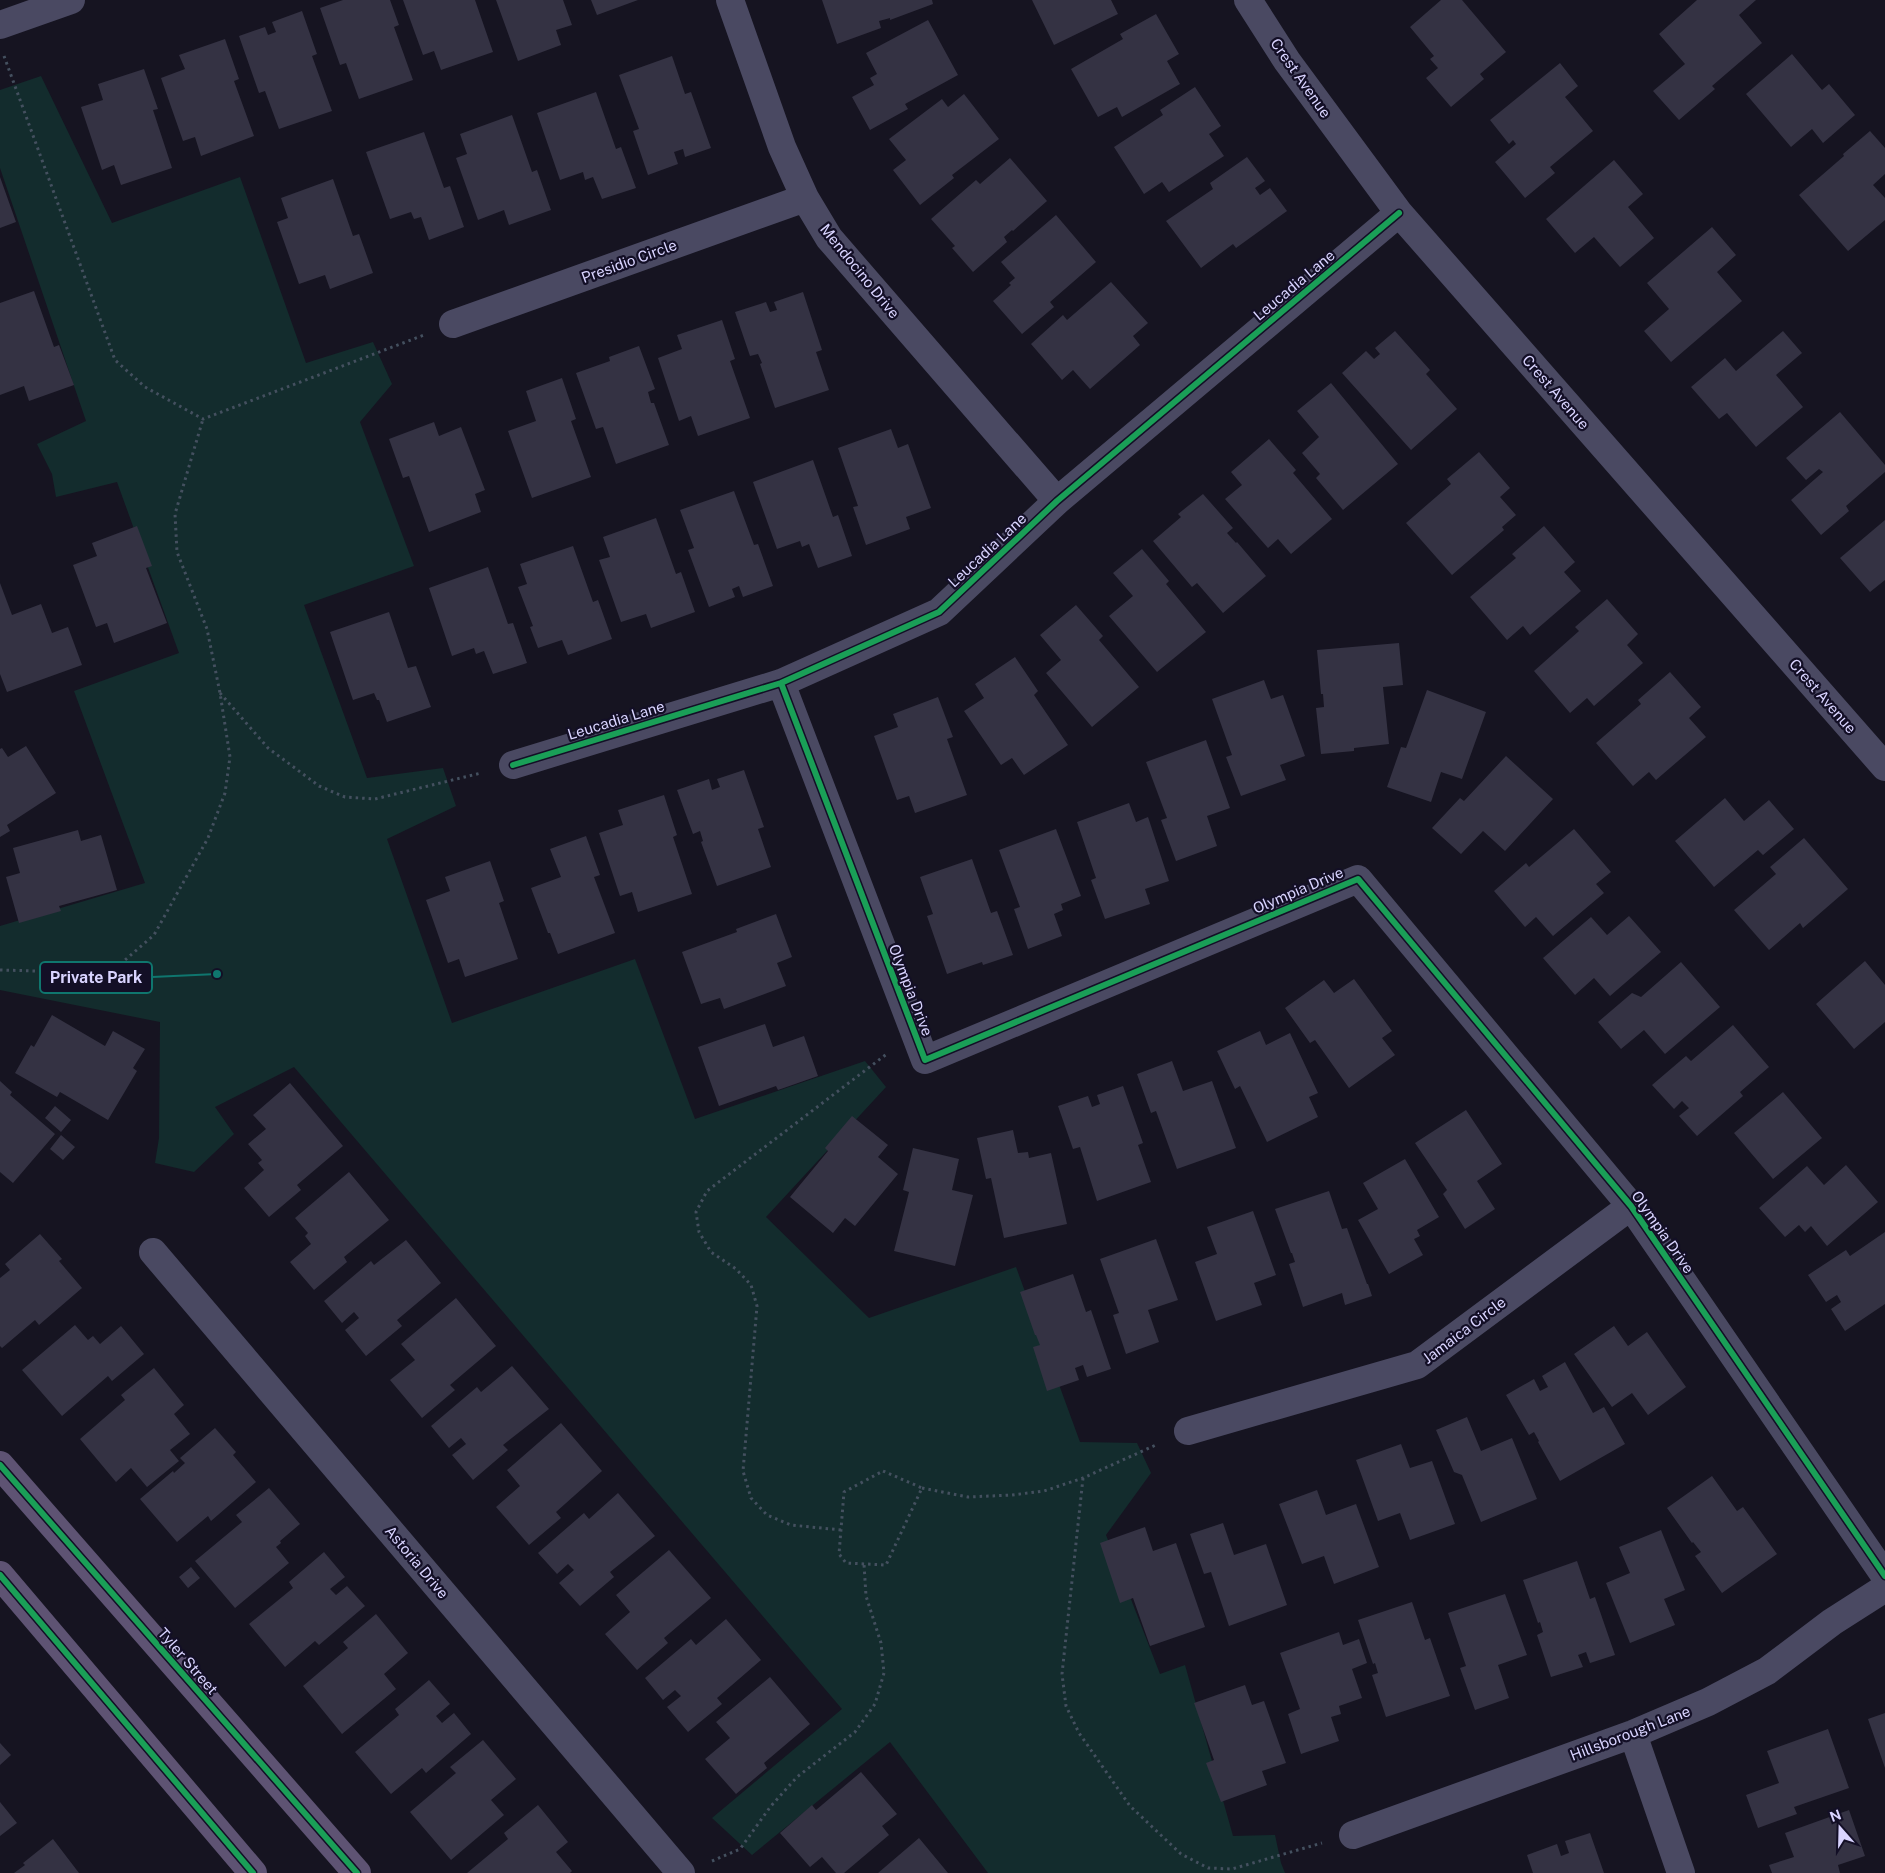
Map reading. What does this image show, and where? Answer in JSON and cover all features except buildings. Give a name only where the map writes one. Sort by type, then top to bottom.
[{"type":"main road","name":"Tyler Street","points":[[0,1465],[357,1873]]},
{"type":"main road","points":[[0,1575],[254,1873]]},
{"type":"street","points":[[0,25],[71,0]]},
{"type":"street","name":"Mendocino Drive","points":[[730,0],[782,147],[805,198],[829,238],[1057,502]]},
{"type":"street","name":"Crest Avenue","points":[[1248,0],[1287,61],[1398,213],[1885,767]]},
{"type":"street","name":"Presidio Circle","points":[[453,324],[805,198]]},
{"type":"street","name":"Leucadia Lane","points":[[513,765],[781,683],[939,612],[1057,502],[1398,213]]},
{"type":"street","name":"Olympia Drive","points":[[781,683],[925,1060],[1358,879],[1630,1206],[1885,1576]]},
{"type":"street","name":"Jamaica Circle","points":[[1188,1431],[1417,1365],[1630,1206]]},
{"type":"street","name":"Astoria Drive","points":[[153,1252],[681,1873]]},
{"type":"street","name":"Hillsborough Lane","points":[[1353,1835],[1633,1734],[1708,1702],[1766,1671],[1832,1622],[1885,1588]]},
{"type":"street","points":[[1633,1734],[1681,1873]]},
{"type":"path","points":[[3,55],[115,360],[146,387],[203,419]]},
{"type":"path","points":[[203,419],[453,324]]},
{"type":"path","points":[[0,970],[110,973],[154,935],[208,838],[225,794],[230,756],[220,693],[207,629],[177,552],[175,514],[203,419]]},
{"type":"path","points":[[220,693],[268,748],[319,786],[345,797],[375,798],[513,765]]},
{"type":"path","points":[[841,1530],[790,1525],[767,1515],[752,1498],[742,1471],[757,1306],[750,1285],[736,1269],[711,1252],[698,1232],[696,1212],[707,1191],[915,1034]]},
{"type":"path","points":[[922,1488],[886,1566],[846,1563],[839,1554],[844,1492],[883,1470],[922,1488],[968,1497],[1012,1496],[1044,1492],[1083,1478],[1188,1431]]},
{"type":"path","points":[[1083,1478],[1062,1674],[1066,1706],[1079,1733],[1130,1806],[1182,1854],[1208,1871],[1232,1869],[1353,1835]]},
{"type":"path","points":[[706,1863],[740,1849],[771,1806],[797,1777],[855,1732],[875,1704],[884,1673],[881,1643],[866,1596],[864,1564]]},
{"type":"green space","points":[[41,76],[112,223],[240,177],[306,363],[373,342],[392,384],[360,422],[414,566],[304,605],[367,778],[443,768],[456,806],[387,839],[452,1023],[635,959],[695,1119],[865,1061],[886,1087],[766,1217],[869,1318],[1016,1267],[1080,1442],[1137,1443],[1151,1473],[1106,1535],[1160,1674],[1185,1665],[1233,1836],[1275,1835],[1285,1873],[988,1873],[890,1742],[752,1855],[712,1818],[842,1709],[294,1067],[215,1107],[234,1134],[194,1172],[155,1163],[159,1138],[160,1022],[0,990],[0,926],[145,883],[74,691],[179,653],[117,482],[56,497],[52,474],[37,444],[86,421],[0,168],[0,90]]},
{"type":"cycle path","points":[[513,765],[781,683],[939,612],[1057,501],[1399,213]]},
{"type":"cycle path","points":[[781,683],[925,1060],[1358,879],[1631,1206],[1885,1576]]},
{"type":"cycle path","points":[[0,1465],[357,1873]]},
{"type":"cycle path","points":[[0,1575],[253,1873]]},
{"type":"place","name":"Private Park","points":[[217,974]]}]
